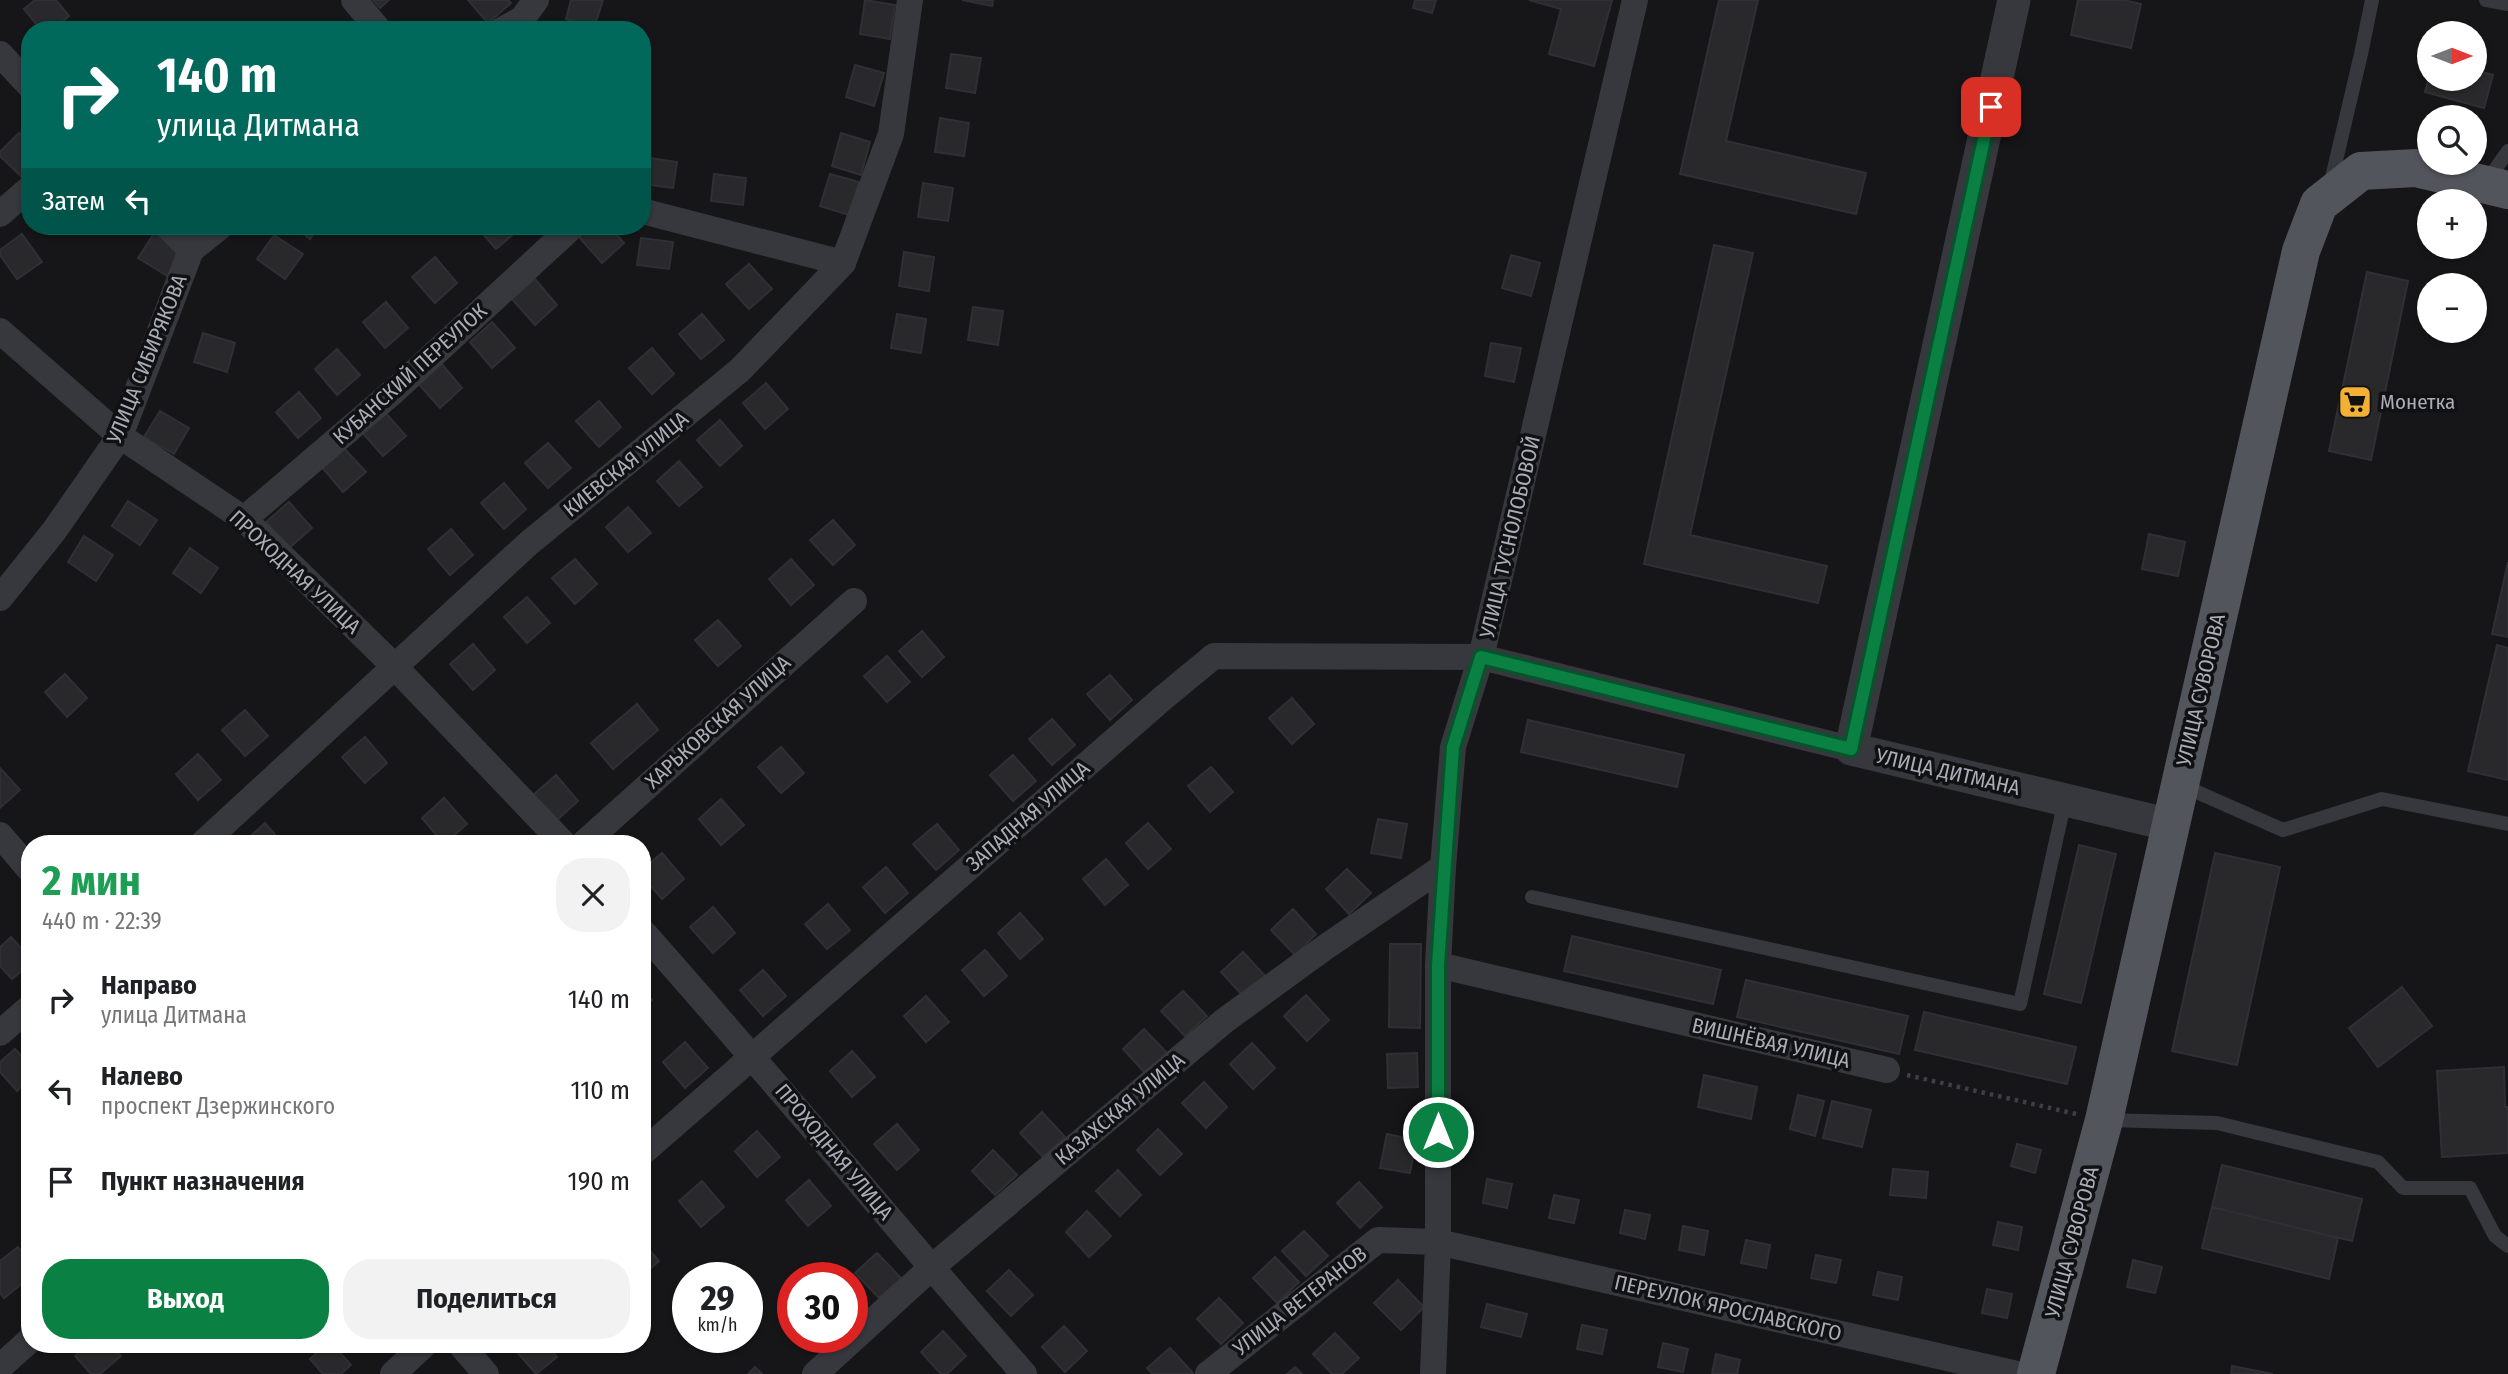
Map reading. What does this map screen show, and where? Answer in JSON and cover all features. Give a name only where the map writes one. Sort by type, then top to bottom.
[{"type":"main road","name":"УЛИЦА СУВОРОВА","points":[[2036,1374],[2104,1120],[2301,251],[2319,204],[2361,171],[2416,168],[2496,187]]},
{"type":"street","points":[[354,0],[372,21]]},
{"type":"street","points":[[518,21],[536,0]]},
{"type":"street","name":"КИЕВСКАЯ УЛИЦА","points":[[212,835],[529,542],[740,370],[843,262],[891,134],[910,0]]},
{"type":"street","name":"УЛИЦА ТУСНОЛОБОВОЙ","points":[[1433,1374],[1438,1242],[1438,965],[1453,747],[1481,657],[1635,0]]},
{"type":"street","points":[[1851,749],[2014,0]]},
{"type":"street","points":[[0,54],[21,76]]},
{"type":"street","points":[[0,214],[21,196]]},
{"type":"street","points":[[651,213],[843,262]]},
{"type":"street","points":[[176,235],[191,250]]},
{"type":"street","name":"УЛИЦА СИБИРЯКОВА","points":[[0,598],[54,531],[120,436],[191,250],[210,235]]},
{"type":"street","name":"КУБАНСКИЙ ПЕРЕУЛОК","points":[[244,519],[394,391],[563,235]]},
{"type":"street","name":"ПРОХОДНАЯ УЛИЦА","points":[[0,331],[120,436],[244,519],[394,666],[555,835]]},
{"type":"street","name":"ХАРЬКОВСКАЯ УЛИЦА","points":[[593,835],[854,601]]},
{"type":"street","name":"ЗАПАДНАЯ УЛИЦА","points":[[651,1145],[1214,656],[1481,657]]},
{"type":"street","name":"УЛИЦА ДИТМАНА","points":[[1481,657],[2171,825]]},
{"type":"street","points":[[0,835],[21,860]]},
{"type":"street","name":"КАЗАХСКАЯ УЛИЦА","points":[[815,1374],[931,1268],[1224,1021],[1327,946],[1443,867]]},
{"type":"street","name":"ПРОХОДНАЯ УЛИЦА","points":[[651,941],[753,1056],[1024,1374]]},
{"type":"street","name":"ВИШНЁВАЯ УЛИЦА","points":[[1438,965],[1887,1070]]},
{"type":"street","points":[[0,1033],[21,1015]]},
{"type":"street","name":"УЛИЦА ВЕТЕРАНОВ","points":[[1208,1374],[1378,1240],[1438,1242]]},
{"type":"street","name":"ПЕРЕУЛОК ЯРОСЛАВСКОГО","points":[[1438,1242],[2017,1374]]},
{"type":"street","points":[[0,1367],[21,1348]]},
{"type":"street","points":[[393,1374],[415,1353]]},
{"type":"street","points":[[468,1353],[486,1374]]},
{"type":"lane","points":[[2327,198],[2372,0]]},
{"type":"lane","points":[[2486,0],[2508,4]]},
{"type":"lane","points":[[2496,187],[2508,151]]},
{"type":"lane","points":[[2180,784],[2283,830],[2382,799],[2508,824]]},
{"type":"lane","points":[[1532,897],[2020,1004],[2065,800]]},
{"type":"lane","points":[[2104,1120],[2217,1123],[2378,1162],[2403,1188],[2470,1188],[2494,1237],[2508,1246]]},
{"type":"path","points":[[1887,1070],[2104,1120]]},
{"type":"building","points":[[35,0],[56,0],[69,16],[63,21],[34,21],[24,9]]},
{"type":"building","points":[[373,0],[389,0],[380,8]]},
{"type":"building","points":[[468,0],[508,0],[511,3],[490,21],[486,21]]},
{"type":"building","points":[[571,0],[603,0],[596,21],[566,19]]},
{"type":"building","points":[[865,0],[895,5],[890,39],[860,34]]},
{"type":"building","points":[[962,0],[993,0],[992,6]]},
{"type":"building","points":[[1415,0],[1436,0],[1432,13],[1413,8]]},
{"type":"building","points":[[1529,0],[1612,0],[1594,66],[1549,54],[1561,9]]},
{"type":"building","points":[[1719,0],[1758,0],[1726,141],[1866,173],[1856,214],[1680,174]]},
{"type":"building","points":[[2078,0],[2124,0],[2141,4],[2131,48],[2071,35]]},
{"type":"building","points":[[951,54],[981,58],[975,93],[946,88]]},
{"type":"building","points":[[855,65],[884,73],[874,106],[846,97]]},
{"type":"building","points":[[2487,73],[2493,75],[2485,105],[2473,105],[2425,92],[2487,91]]},
{"type":"building","points":[[940,118],[969,123],[964,156],[935,152]]},
{"type":"building","points":[[19,133],[21,135],[21,176],[0,156],[0,152]]},
{"type":"building","points":[[841,133],[870,142],[861,175],[832,166]]},
{"type":"building","points":[[651,158],[677,162],[673,188],[651,185]]},
{"type":"building","points":[[714,174],[746,178],[743,205],[711,201]]},
{"type":"building","points":[[830,174],[859,182],[849,215],[820,206]]},
{"type":"building","points":[[923,183],[953,188],[948,221],[918,217]]},
{"type":"building","points":[[23,235],[42,262],[17,279],[0,255],[0,250]]},
{"type":"building","points":[[153,235],[160,235],[184,251],[167,276],[138,258]]},
{"type":"building","points":[[274,235],[303,254],[285,279],[257,259]]},
{"type":"building","points":[[484,235],[512,235],[496,249]]},
{"type":"building","points":[[617,235],[624,243],[602,263],[579,237]]},
{"type":"building","points":[[641,238],[673,242],[669,269],[637,265]]},
{"type":"building","points":[[1714,245],[1753,253],[1690,535],[1827,566],[1818,603],[1644,564]]},
{"type":"building","points":[[904,252],[934,257],[929,291],[899,286]]},
{"type":"building","points":[[1511,255],[1540,263],[1531,296],[1502,288]]},
{"type":"building","points":[[435,257],[457,283],[435,303],[412,277]]},
{"type":"building","points":[[749,264],[772,289],[749,309],[726,284]]},
{"type":"building","points":[[2367,272],[2408,281],[2371,460],[2329,451]]},
{"type":"building","points":[[535,279],[557,305],[535,325],[512,299]]},
{"type":"building","points":[[386,302],[408,328],[385,348],[363,322]]},
{"type":"building","points":[[973,307],[1003,311],[998,345],[968,340]]},
{"type":"building","points":[[702,314],[724,340],[701,359],[679,334]]},
{"type":"building","points":[[897,314],[926,319],[921,353],[891,348]]},
{"type":"building","points":[[492,322],[515,348],[492,368],[470,342]]},
{"type":"building","points":[[203,333],[235,343],[227,372],[194,362]]},
{"type":"building","points":[[1491,343],[1521,348],[1514,382],[1485,376]]},
{"type":"building","points":[[652,348],[674,374],[652,394],[629,368]]},
{"type":"building","points":[[337,349],[360,375],[337,395],[315,369]]},
{"type":"building","points":[[440,362],[462,388],[440,408],[417,382]]},
{"type":"building","points":[[766,383],[788,409],[765,429],[743,403]]},
{"type":"building","points":[[299,392],[321,418],[298,438],[276,412]]},
{"type":"building","points":[[599,401],[621,427],[599,447],[576,421]]},
{"type":"building","points":[[383,410],[406,436],[383,456],[360,430]]},
{"type":"building","points":[[160,411],[189,428],[174,454],[144,437]]},
{"type":"building","points":[[720,420],[742,446],[720,466],[697,440]]},
{"type":"building","points":[[548,443],[571,468],[548,488],[525,463]]},
{"type":"building","points":[[343,447],[366,472],[343,492],[321,466]]},
{"type":"building","points":[[679,461],[702,487],[679,506],[657,481]]},
{"type":"building","points":[[504,483],[526,509],[504,529],[481,503]]},
{"type":"building","points":[[128,501],[157,520],[140,545],[112,526]]},
{"type":"building","points":[[289,502],[312,528],[289,548],[266,522]]},
{"type":"building","points":[[628,507],[651,533],[628,552],[606,527]]},
{"type":"building","points":[[833,520],[855,545],[833,565],[810,540]]},
{"type":"building","points":[[451,529],[473,555],[450,575],[428,549]]},
{"type":"building","points":[[2149,534],[2185,542],[2178,576],[2142,569]]},
{"type":"building","points":[[84,536],[113,555],[96,581],[68,562]]},
{"type":"building","points":[[190,548],[218,568],[201,593],[173,573]]},
{"type":"building","points":[[575,559],[597,584],[575,604],[552,578]]},
{"type":"building","points":[[791,559],[814,585],[791,605],[769,579]]},
{"type":"building","points":[[2508,562],[2508,637],[2492,634]]},
{"type":"building","points":[[527,597],[550,623],[527,643],[504,617]]},
{"type":"building","points":[[718,620],[741,646],[718,666],[695,640]]},
{"type":"building","points":[[922,631],[944,657],[922,677],[899,651]]},
{"type":"building","points":[[473,644],[495,670],[473,690],[450,664]]},
{"type":"building","points":[[2497,645],[2508,648],[2508,780],[2468,771]]},
{"type":"building","points":[[887,656],[910,682],[887,702],[864,676]]},
{"type":"building","points":[[65,674],[87,698],[67,717],[45,692]]},
{"type":"building","points":[[1110,675],[1132,700],[1110,720],[1087,694]]},
{"type":"building","points":[[1292,698],[1314,724],[1292,744],[1269,718]]},
{"type":"building","points":[[637,704],[658,730],[613,769],[591,743]]},
{"type":"building","points":[[245,710],[268,736],[245,756],[222,730]]},
{"type":"building","points":[[1052,719],[1075,745],[1052,765],[1029,739]]},
{"type":"building","points":[[1528,720],[1684,755],[1677,787],[1521,752]]},
{"type":"building","points":[[365,737],[387,763],[365,783],[342,757]]},
{"type":"building","points":[[781,747],[804,773],[781,793],[758,767]]},
{"type":"building","points":[[198,754],[221,780],[198,800],[176,774]]},
{"type":"building","points":[[1013,755],[1036,781],[1013,801],[990,775]]},
{"type":"building","points":[[1211,767],[1233,792],[1210,812],[1188,786]]},
{"type":"building","points":[[0,768],[20,790],[0,808]]},
{"type":"building","points":[[556,775],[578,801],[556,821],[533,795]]},
{"type":"building","points":[[444,798],[467,824],[454,835],[436,835],[422,818]]},
{"type":"building","points":[[721,799],[744,825],[721,845],[699,819]]},
{"type":"building","points":[[1378,819],[1407,824],[1401,858],[1371,853]]},
{"type":"building","points":[[265,823],[275,835],[252,835]]},
{"type":"building","points":[[1148,823],[1171,849],[1148,869],[1126,843]]},
{"type":"building","points":[[937,824],[959,850],[936,870],[913,844]]},
{"type":"building","points":[[2079,845],[2116,854],[2081,1003],[2044,994]]},
{"type":"building","points":[[662,853],[684,879],[662,899],[651,886],[651,862]]},
{"type":"building","points":[[2215,853],[2280,867],[2237,1065],[2172,1051]]},
{"type":"building","points":[[1106,859],[1128,885],[1105,905],[1083,879]]},
{"type":"building","points":[[886,867],[908,893],[885,913],[863,887]]},
{"type":"building","points":[[1347,869],[1371,893],[1349,914],[1326,889]]},
{"type":"building","points":[[828,904],[850,930],[827,949],[805,924]]},
{"type":"building","points":[[713,907],[735,933],[713,953],[690,927]]},
{"type":"building","points":[[1293,909],[1316,934],[1295,955],[1271,930]]},
{"type":"building","points":[[1020,913],[1043,939],[1020,959],[998,933]]},
{"type":"building","points":[[1572,936],[1721,970],[1713,1004],[1564,971]]},
{"type":"building","points":[[11,937],[21,948],[21,972],[12,979],[0,966],[0,947]]},
{"type":"building","points":[[1390,944],[1421,944],[1420,1028],[1389,1027]]},
{"type":"building","points":[[985,950],[1007,976],[984,996],[962,970]]},
{"type":"building","points":[[1243,952],[1266,977],[1244,997],[1221,972]]},
{"type":"building","points":[[763,970],[786,996],[763,1016],[740,990]]},
{"type":"building","points":[[1746,980],[1908,1016],[1899,1054],[1737,1017]]},
{"type":"building","points":[[2402,987],[2432,1026],[2378,1067],[2349,1028]]},
{"type":"building","points":[[1183,991],[1207,1016],[1185,1036],[1161,1011]]},
{"type":"building","points":[[1306,995],[1329,1020],[1307,1041],[1284,1016]]},
{"type":"building","points":[[926,996],[949,1022],[926,1042],[904,1016]]},
{"type":"building","points":[[1924,1012],[2076,1047],[2067,1084],[1915,1050]]},
{"type":"building","points":[[1144,1029],[1168,1054],[1146,1074],[1123,1049]]},
{"type":"building","points":[[685,1042],[708,1068],[685,1088],[663,1062]]},
{"type":"building","points":[[1252,1043],[1275,1068],[1253,1089],[1230,1064]]},
{"type":"building","points":[[15,1049],[21,1055],[21,1087],[17,1091],[0,1072],[0,1062]]},
{"type":"building","points":[[852,1051],[875,1077],[852,1097],[830,1071]]},
{"type":"building","points":[[1417,1053],[1418,1087],[1388,1088],[1387,1054]]},
{"type":"building","points":[[2504,1067],[2505,1107],[2508,1107],[2508,1153],[2442,1157],[2437,1071]]},
{"type":"building","points":[[1704,1075],[1757,1087],[1751,1119],[1698,1107]]},
{"type":"building","points":[[1204,1082],[1227,1107],[1206,1128],[1182,1103]]},
{"type":"building","points":[[1798,1095],[1824,1101],[1815,1136],[1790,1129]]},
{"type":"building","points":[[1832,1101],[1871,1110],[1862,1147],[1823,1138]]},
{"type":"building","points":[[1042,1112],[1065,1137],[1043,1157],[1020,1133]]},
{"type":"building","points":[[897,1124],[919,1150],[897,1170],[874,1144]]},
{"type":"building","points":[[1158,1129],[1182,1154],[1160,1175],[1137,1150]]},
{"type":"building","points":[[757,1131],[780,1157],[757,1177],[735,1151]]},
{"type":"building","points":[[1387,1134],[1416,1140],[1410,1173],[1380,1168]]},
{"type":"building","points":[[2017,1144],[2041,1150],[2035,1173],[2011,1166]]},
{"type":"building","points":[[993,1150],[1017,1175],[995,1195],[972,1171]]},
{"type":"building","points":[[2222,1165],[2362,1199],[2352,1241],[2212,1207]]},
{"type":"building","points":[[1893,1169],[1928,1172],[1926,1198],[1890,1195]]},
{"type":"building","points":[[1118,1170],[1141,1195],[1120,1216],[1096,1191]]},
{"type":"building","points":[[1487,1179],[1512,1184],[1507,1208],[1483,1203]]},
{"type":"building","points":[[809,1180],[831,1206],[808,1226],[786,1200]]},
{"type":"building","points":[[702,1181],[724,1207],[701,1227],[679,1201]]},
{"type":"building","points":[[1359,1182],[1382,1207],[1360,1228],[1337,1203]]},
{"type":"building","points":[[1554,1195],[1579,1200],[1574,1223],[1549,1218]]},
{"type":"building","points":[[2212,1207],[2338,1238],[2329,1279],[2202,1248]]},
{"type":"building","points":[[1625,1210],[1650,1215],[1645,1239],[1620,1233]]},
{"type":"building","points":[[1087,1211],[1111,1236],[1089,1257],[1066,1232]]},
{"type":"building","points":[[1998,1222],[2022,1227],[2018,1250],[1993,1245]]},
{"type":"building","points":[[1683,1226],[1708,1231],[1704,1255],[1679,1250]]},
{"type":"building","points":[[1304,1231],[1328,1256],[1306,1276],[1282,1251]]},
{"type":"building","points":[[1746,1240],[1770,1245],[1766,1268],[1741,1263]]},
{"type":"building","points":[[18,1247],[21,1251],[21,1284],[4,1298],[0,1293],[0,1261]]},
{"type":"building","points":[[651,1252],[659,1261],[651,1268]]},
{"type":"building","points":[[877,1253],[901,1278],[879,1298],[868,1287],[867,1262]]},
{"type":"building","points":[[1816,1255],[1841,1260],[1836,1283],[1811,1278]]},
{"type":"building","points":[[1275,1257],[1299,1282],[1277,1303],[1253,1278]]},
{"type":"building","points":[[2133,1260],[2162,1267],[2155,1293],[2127,1287]]},
{"type":"building","points":[[1009,1270],[1033,1295],[1011,1316],[987,1291]]},
{"type":"building","points":[[1878,1272],[1902,1277],[1898,1300],[1873,1295]]},
{"type":"building","points":[[1398,1280],[1424,1307],[1401,1330],[1374,1303]]},
{"type":"building","points":[[1987,1289],[2012,1294],[2007,1318],[1982,1313]]},
{"type":"building","points":[[1219,1298],[1243,1323],[1221,1344],[1197,1319]]},
{"type":"building","points":[[1487,1304],[1527,1314],[1521,1337],[1481,1327]]},
{"type":"building","points":[[1582,1325],[1607,1330],[1602,1354],[1577,1349]]},
{"type":"building","points":[[1064,1326],[1087,1351],[1065,1372],[1042,1347]]},
{"type":"building","points":[[943,1331],[966,1356],[947,1374],[941,1374],[921,1352]]},
{"type":"building","points":[[1335,1333],[1359,1358],[1342,1374],[1332,1374],[1313,1354]]},
{"type":"building","points":[[1663,1343],[1688,1349],[1683,1372],[1658,1367]]},
{"type":"building","points":[[1170,1348],[1192,1374],[1153,1374],[1147,1368]]},
{"type":"building","points":[[78,1353],[118,1353],[121,1356],[100,1374],[91,1374],[75,1356]]},
{"type":"building","points":[[316,1353],[340,1353],[351,1365],[341,1374],[323,1374],[310,1359]]},
{"type":"building","points":[[518,1353],[554,1353],[557,1357],[536,1374]]},
{"type":"building","points":[[1716,1354],[1740,1360],[1737,1374],[1712,1374]]},
{"type":"building","points":[[2232,1366],[2273,1374],[2231,1374]]},
{"type":"building","points":[[755,1367],[762,1374],[748,1374]]},
{"type":"building","points":[[1295,1367],[1302,1374],[1287,1374]]},
{"type":"place","name":"Монетка","points":[[2355,402]]},
{"type":"route","points":[[1438,1132],[1438,965],[1453,747],[1481,657],[1851,749],[1991,107]]}]
